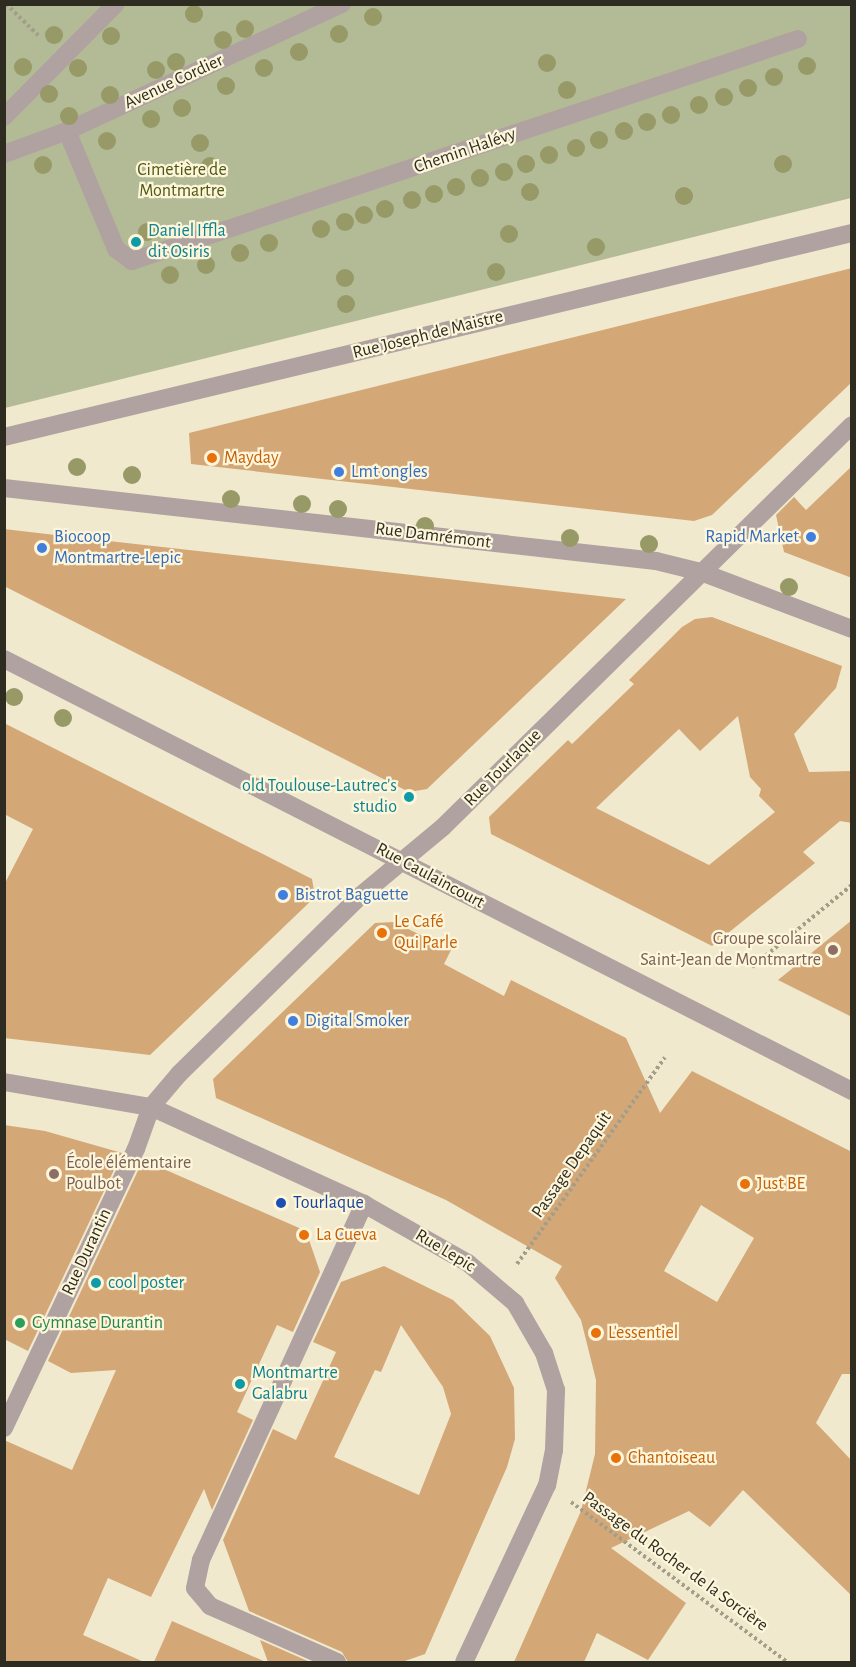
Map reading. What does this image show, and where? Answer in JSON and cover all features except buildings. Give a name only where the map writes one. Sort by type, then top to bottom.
[{"type":"street","points":[[4,117],[116,4]]},
{"type":"street","name":"Avenue Cordier","points":[[4,154],[67,131],[342,4]]},
{"type":"street","name":"Chemin Halévy","points":[[67,131],[116,249],[132,261],[798,39]]},
{"type":"street","name":"Rue Joseph de Maistre","points":[[4,437],[852,233]]},
{"type":"street","name":"Rue Tourlaque","points":[[151,1107],[195,1058],[399,862],[443,827],[852,424]]},
{"type":"street","name":"Rue Damrémont","points":[[4,488],[656,561],[700,572],[852,629]]},
{"type":"street","name":"Rue Caulaincourt","points":[[6,659],[364,840],[399,862],[852,1091]]},
{"type":"street","name":"Rue Lepic","points":[[4,1082],[151,1107],[364,1204],[468,1263],[498,1286],[529,1324],[556,1390],[558,1417],[547,1485],[464,1662]]},
{"type":"street","name":"Rue Durantin","points":[[4,1428],[136,1149],[151,1107]]},
{"type":"street","points":[[338,1662],[210,1606],[195,1588],[201,1560],[364,1204]]},
{"type":"path","points":[[6,4],[62,59]]},
{"type":"path","points":[[752,967],[852,885]]},
{"type":"path","name":"Passage Depaquit","points":[[498,1286],[528,1251],[665,1057]]},
{"type":"path","name":"Passage du Rocher de la Sorcière","points":[[547,1485],[693,1589],[787,1662]]},
{"type":"green space","name":"Cimetière de Montmartre","points":[[4,5],[851,5],[851,198],[5,408]]},
{"type":"place","name":"Daniel Iffla dit Osiris","points":[[136,242]]},
{"type":"place","name":"Mayday","points":[[212,458]]},
{"type":"place","name":"Lmt ongles","points":[[339,472]]},
{"type":"place","name":"Rapid Market","points":[[811,537]]},
{"type":"place","name":"Biocoop Montmartre-Lepic","points":[[42,548]]},
{"type":"place","name":"old Toulouse-Lautrec's studio","points":[[409,797]]},
{"type":"place","name":"Bistrot Baguette","points":[[283,895]]},
{"type":"place","name":"Le Café Qui Parle","points":[[382,933]]},
{"type":"place","name":"Groupe scolaire Saint-Jean de Montmartre","points":[[833,950]]},
{"type":"place","name":"Digital Smoker","points":[[293,1021]]},
{"type":"place","name":"École élémentaire Poulbot","points":[[54,1174]]},
{"type":"place","name":"Just BE","points":[[745,1184]]},
{"type":"place","name":"Tourlaque","points":[[281,1203]]},
{"type":"place","name":"La Cueva","points":[[304,1235]]},
{"type":"place","name":"cool poster","points":[[96,1283]]},
{"type":"place","name":"Gymnase Durantin","points":[[20,1323]]},
{"type":"place","name":"L'essentiel","points":[[596,1333]]},
{"type":"place","name":"Montmartre Galabru","points":[[240,1384]]},
{"type":"place","name":"Chantoiseau","points":[[616,1458]]}]
